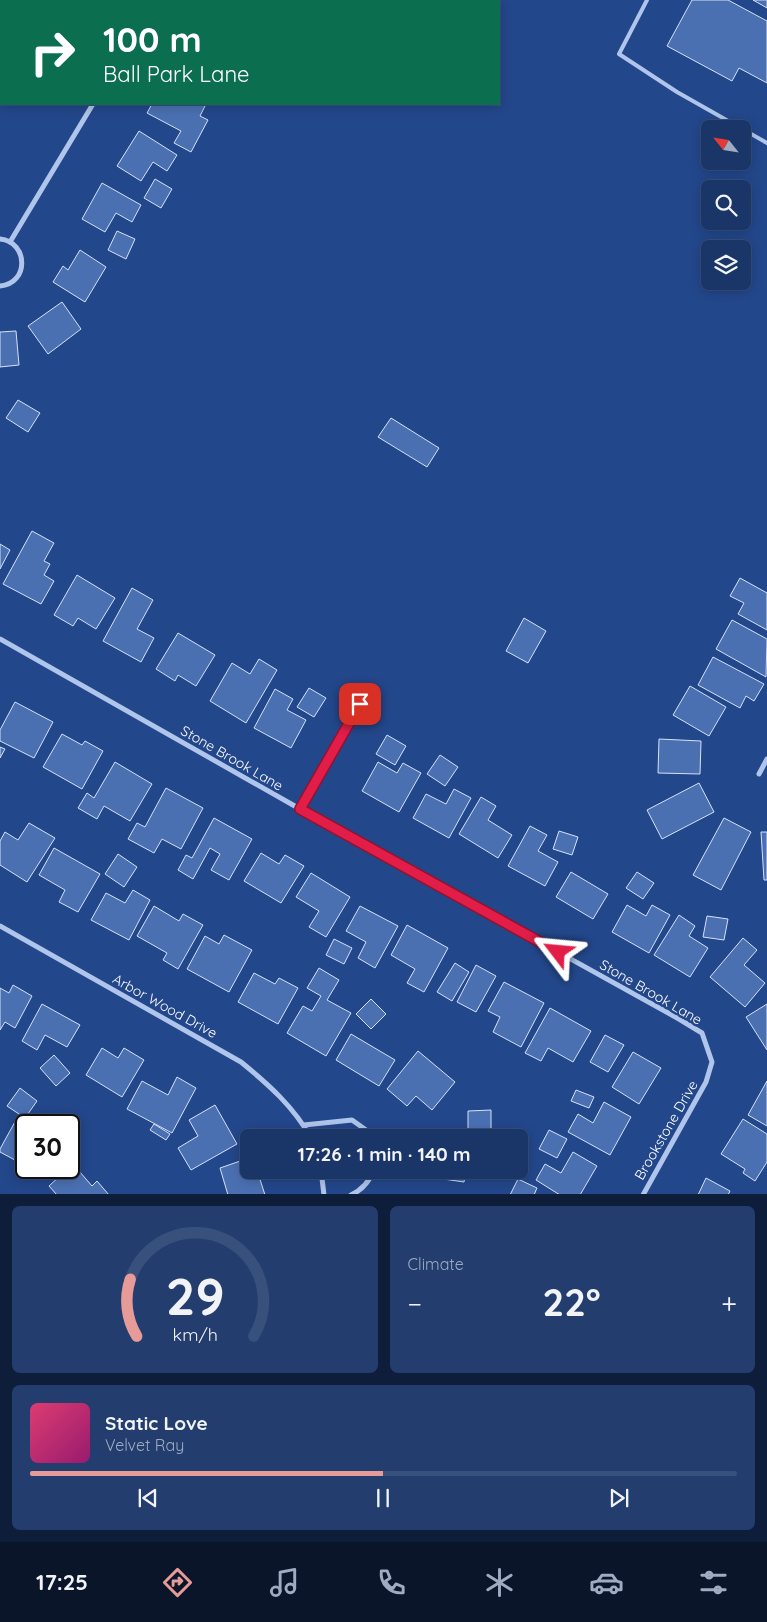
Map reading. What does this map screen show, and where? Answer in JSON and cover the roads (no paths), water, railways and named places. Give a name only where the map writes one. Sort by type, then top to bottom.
[{"type":"street","points":[[10,242],[92,105]]},
{"type":"street","points":[[0,239],[10,242],[16,247],[21,254],[22,262],[18,278],[11,283],[0,286]]},
{"type":"street","name":"Stone Brook Lane","points":[[0,639],[300,809],[679,1019],[702,1033],[708,1048]]},
{"type":"street","points":[[300,809],[360,704]]},
{"type":"street","points":[[759,774],[767,759]]},
{"type":"street","name":"Arbor Wood Drive","points":[[0,926],[242,1062],[274,1090],[306,1129]]},
{"type":"street","name":"Brookstone Drive","points":[[643,1194],[706,1082],[712,1062],[708,1048]]},
{"type":"street","points":[[304,1125],[352,1120],[365,1129]]},
{"type":"street","points":[[322,1179],[324,1194]]},
{"type":"street","points":[[351,1194],[356,1192],[370,1179]]},
{"type":"lane","points":[[647,0],[619,54],[677,92],[767,142]]}]
